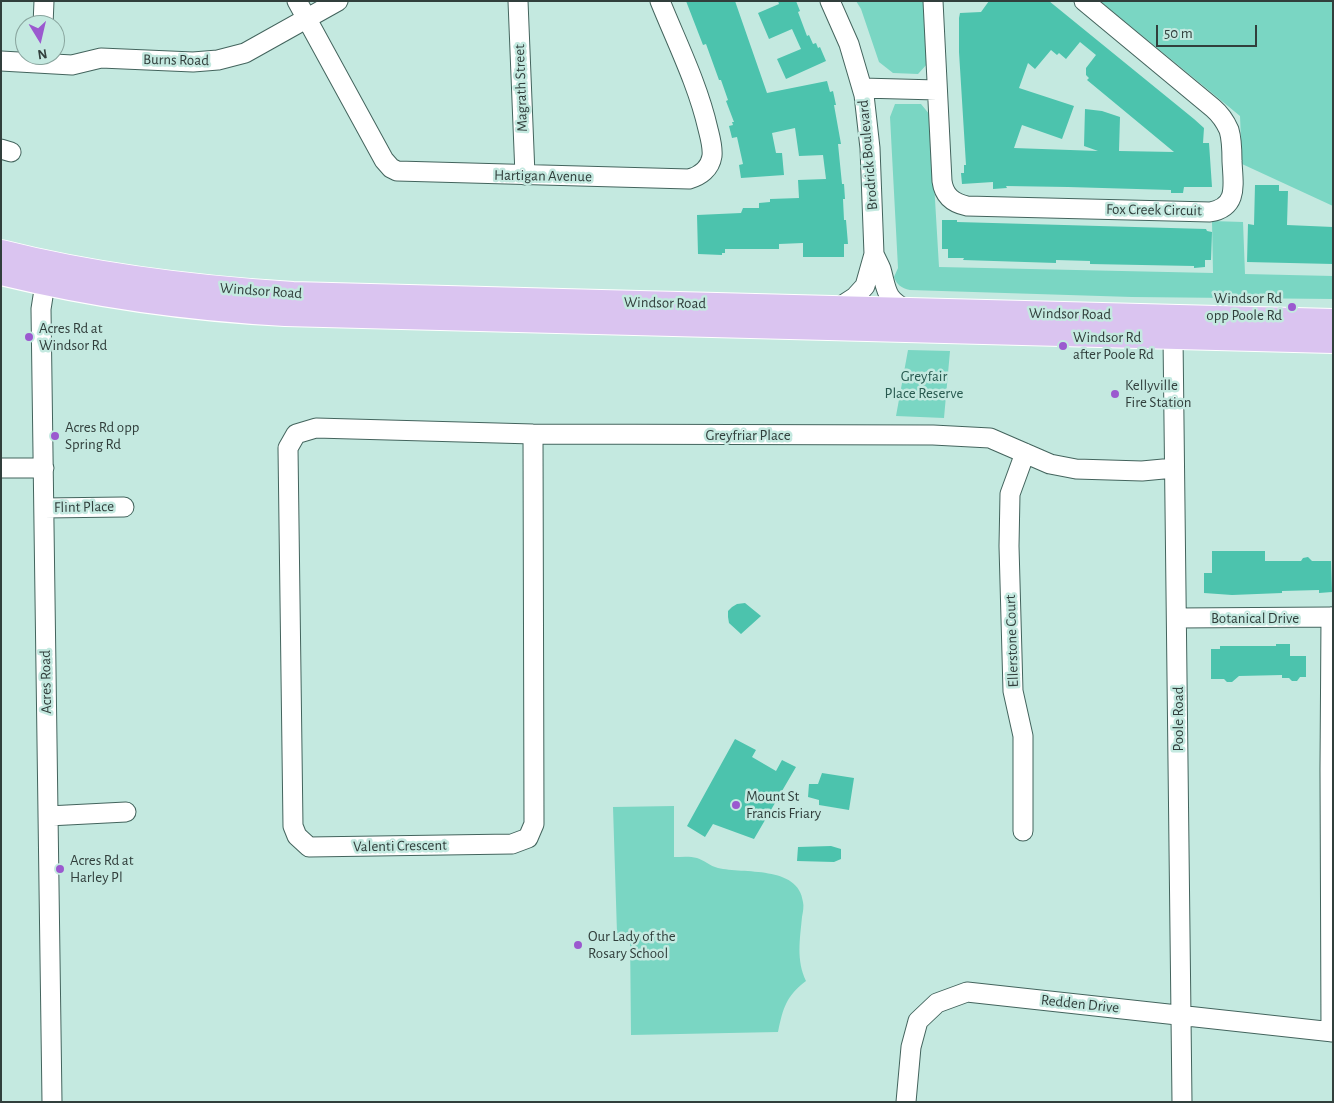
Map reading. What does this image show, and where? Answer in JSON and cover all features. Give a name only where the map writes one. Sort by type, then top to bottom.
[{"type":"main road","name":"Windsor Road","points":[[1,252],[47,272],[148,301],[286,314],[1333,341]]},
{"type":"main road","name":"Windsor Road","points":[[1,273],[47,272],[125,276],[197,286],[270,292],[1333,321]]},
{"type":"street","points":[[43,15],[44,1]]},
{"type":"street","name":"Hartigan Avenue","points":[[297,1],[384,160],[392,168],[404,172],[689,179],[701,174],[706,169],[712,156],[707,124],[697,92],[660,1]]},
{"type":"street","name":"Burns Road","points":[[65,64],[72,65],[101,58],[206,62],[232,57],[245,53],[338,1]]},
{"type":"street","name":"Magrath Street","points":[[518,1],[525,176]]},
{"type":"street","name":"Brodrick Boulevard","points":[[830,1],[849,44],[862,88],[869,139],[874,254],[864,286],[855,298],[838,308]]},
{"type":"street","name":"Fox Creek Circuit","points":[[933,1],[943,187],[949,198],[960,205],[1210,212],[1222,208],[1231,199],[1234,188],[1231,135],[1224,120],[1213,108],[1084,1]]},
{"type":"street","name":"Burns Road","points":[[2,61],[15,60]]},
{"type":"street","points":[[1,68],[2,61]]},
{"type":"street","points":[[862,88],[937,90]]},
{"type":"street","name":"Brodrick Boulevard","points":[[874,254],[890,297],[908,310]]},
{"type":"street","name":"Acres Road","points":[[47,272],[41,309],[52,1102]]},
{"type":"street","name":"Poole Road","points":[[1173,337],[1178,618],[1182,1102]]},
{"type":"street","name":"Greyfriar Place","points":[[316,428],[533,434],[933,435],[990,438],[1050,464],[1076,469],[1142,471],[1174,468]]},
{"type":"street","name":"Valenti Crescent","points":[[316,428],[296,434],[288,448],[293,826],[297,836],[309,847],[512,844],[528,838],[534,824],[533,434]]},
{"type":"street","name":"Ellerstone Court","points":[[1023,831],[1023,736],[1013,691],[1009,546],[1010,494],[1024,453]]},
{"type":"street","points":[[1,468],[44,468]]},
{"type":"street","name":"Flint Place","points":[[44,508],[124,507]]},
{"type":"street","points":[[1332,617],[1332,1032]]},
{"type":"street","name":"Botanical Drive","points":[[1178,618],[1332,617]]},
{"type":"street","points":[[48,816],[126,812]]},
{"type":"street","name":"Redden Drive","points":[[906,1102],[911,1046],[918,1021],[937,1003],[968,992],[1332,1032]]},
{"type":"green space","points":[[856,1],[923,1],[928,63],[918,74],[893,73],[879,62],[861,9]]},
{"type":"green space","points":[[1100,1],[1333,1],[1333,206],[1242,164],[1240,116]]},
{"type":"green space","points":[[895,104],[921,104],[930,115],[939,267],[1213,273],[1212,221],[1243,222],[1245,274],[1333,276],[1333,299],[1132,297],[910,290],[904,288],[898,284],[894,277],[898,268],[890,117]]},
{"type":"green space","name":"Greyfair Place Reserve","points":[[908,350],[950,351],[944,418],[896,416]]},
{"type":"green space","points":[[674,806],[674,857],[694,857],[712,866],[729,870],[768,873],[792,882],[799,890],[803,902],[800,957],[806,981],[786,1003],[778,1032],[631,1035],[630,933],[617,933],[613,807]]},
{"type":"building","points":[[686,1],[735,1],[767,93],[827,81],[830,92],[833,91],[841,144],[838,144],[842,184],[844,184],[844,220],[846,220],[848,244],[844,244],[844,257],[803,257],[803,243],[779,244],[779,249],[725,249],[725,253],[722,253],[722,255],[698,254],[697,215],[741,213],[743,208],[759,208],[759,203],[770,202],[770,199],[799,198],[798,180],[826,179],[823,155],[799,156],[795,128],[772,133],[776,153],[782,153],[784,175],[741,178],[739,165],[743,164],[737,137],[732,138],[729,126],[733,125],[732,122],[734,122],[726,101],[728,100],[706,44],[703,45]]},
{"type":"building","points":[[778,1],[796,1],[807,36],[809,35],[813,44],[816,43],[818,48],[820,47],[826,61],[786,79],[777,59],[801,49],[792,29],[769,39],[758,13],[779,4]]},
{"type":"building","points":[[989,1],[1049,1],[1204,128],[1203,143],[1209,143],[1212,187],[1184,187],[1183,193],[1171,193],[1171,190],[1068,187],[1006,186],[1007,188],[993,189],[993,182],[962,184],[961,173],[964,173],[964,165],[966,165],[959,52],[959,18],[960,13],[981,12]],"holes":[[[1080,42],[1096,55],[1086,68],[1086,75],[1089,78],[1087,80],[1174,152],[1119,151],[1120,117],[1102,111],[1085,109],[1084,146],[1098,151],[1014,148],[1022,125],[1062,139],[1074,106],[1019,88],[1028,63],[1035,69],[1051,50],[1057,55],[1059,53],[1066,59]]]},
{"type":"building","points":[[1255,185],[1279,185],[1279,191],[1288,191],[1287,225],[1333,227],[1333,264],[1247,262],[1248,224],[1254,225]]},
{"type":"building","points":[[942,220],[1206,229],[1212,232],[1211,260],[1205,260],[1205,267],[1194,268],[1194,266],[1090,264],[1090,261],[1056,260],[1056,263],[948,258],[948,249],[942,249]]},
{"type":"building","points":[[1212,551],[1265,551],[1265,561],[1301,561],[1303,558],[1308,557],[1312,561],[1331,561],[1332,592],[1319,593],[1319,590],[1282,591],[1282,593],[1232,595],[1204,593],[1204,573],[1212,573]]},
{"type":"building","points":[[745,603],[761,616],[741,634],[729,623],[728,611],[737,604]]},
{"type":"building","points":[[1276,644],[1290,644],[1290,656],[1306,656],[1306,677],[1300,677],[1297,681],[1282,678],[1282,675],[1239,676],[1232,682],[1227,682],[1224,679],[1211,679],[1211,649],[1220,649],[1220,646],[1276,646]]},
{"type":"building","name":"Mount St Francis Friary","points":[[735,739],[756,750],[752,757],[776,771],[782,760],[796,767],[754,839],[713,824],[705,837],[687,826]]},
{"type":"building","points":[[822,773],[854,778],[849,810],[819,805],[819,800],[808,797],[809,784],[818,784]]},
{"type":"building","points":[[831,846],[841,849],[841,859],[834,862],[797,861],[798,847]]},
{"type":"place","name":"Windsor Rd opp Poole Rd","points":[[1292,307]]},
{"type":"place","name":"Acres Rd at Windsor Rd","points":[[29,337]]},
{"type":"place","name":"Windsor Rd after Poole Rd","points":[[1063,346]]},
{"type":"place","name":"Kellyville Fire Station","points":[[1115,394]]},
{"type":"place","name":"Acres Rd opp Spring Rd","points":[[55,436]]},
{"type":"place","name":"Mount St Francis Friary","points":[[736,805]]},
{"type":"place","name":"Acres Rd at Harley Pl","points":[[60,869]]},
{"type":"place","name":"Our Lady of the Rosary School","points":[[578,945]]}]
